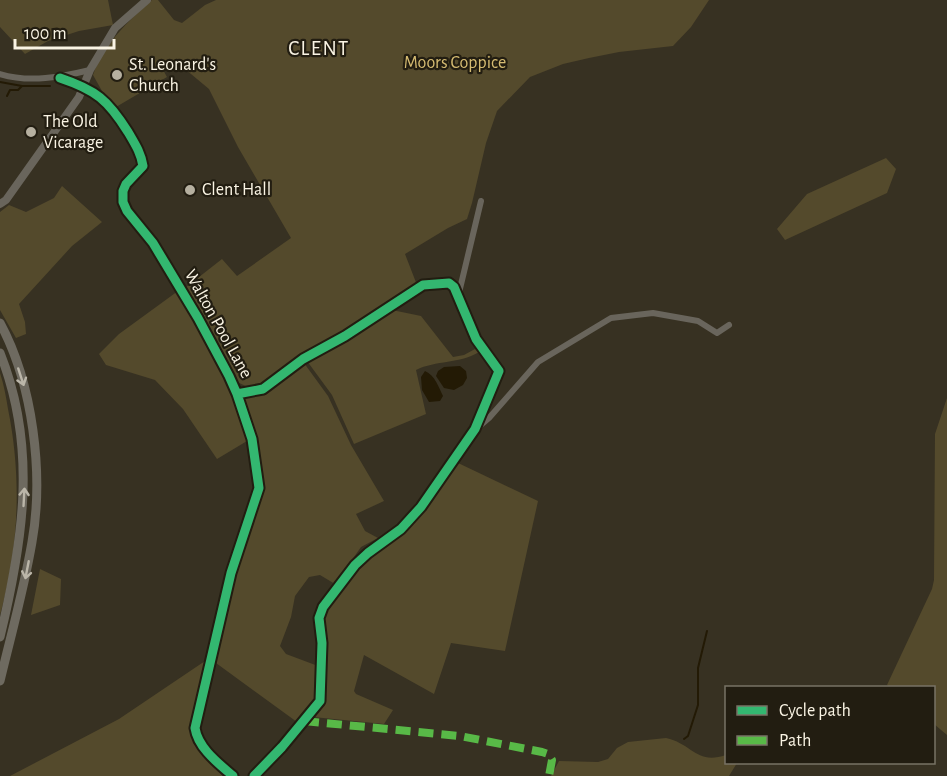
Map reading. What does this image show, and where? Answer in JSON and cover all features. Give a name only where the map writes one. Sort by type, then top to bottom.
[{"type":"highway","points":[[0,323],[25,391],[33,434],[36,490],[33,540],[18,614],[0,681]]},
{"type":"highway","points":[[0,354],[8,373],[22,433],[24,488],[22,528],[0,637]]},
{"type":"street","points":[[0,204],[13,190],[83,88],[90,70],[115,28],[147,0]]},
{"type":"street","points":[[0,74],[31,78],[60,78],[90,70]]},
{"type":"street","points":[[60,78],[83,88]]},
{"type":"street","name":"Walton Pool Lane","points":[[83,88],[97,94],[107,102],[140,151],[143,166],[126,184],[123,191],[123,202],[127,211],[153,243],[198,318],[237,394],[252,439],[259,488],[231,573],[195,728],[196,737],[210,755],[233,776]]},
{"type":"street","points":[[458,298],[480,201]]},
{"type":"street","points":[[237,394],[263,389],[303,359],[345,336],[423,285],[449,283],[454,287],[476,339],[498,371],[475,429],[415,515],[401,530],[368,553],[323,606],[319,618],[322,643],[320,701],[282,747],[254,776]]},
{"type":"street","points":[[475,429],[489,418],[538,362],[611,318],[653,313],[698,321],[717,333],[729,325]]},
{"type":"green space","points":[[0,0],[108,0],[113,25],[79,31],[48,41],[25,54],[0,27]]},
{"type":"green space","name":"Moors Coppice","points":[[152,0],[158,0],[174,20],[182,23],[205,5],[216,0],[709,0],[691,27],[673,46],[589,58],[563,64],[530,77],[497,111],[486,143],[467,219],[405,254],[417,285],[304,355],[261,386],[250,388],[237,382],[185,288],[222,259],[237,276],[291,238],[238,147],[209,89],[185,69],[162,68],[167,77],[116,107],[102,91],[93,75],[103,53],[125,25]]},
{"type":"green space","points":[[886,158],[896,169],[887,193],[785,240],[777,229],[807,194]]},
{"type":"green space","points":[[62,186],[102,222],[72,246],[19,304],[26,334],[16,338],[0,310],[0,212],[9,205],[26,212],[54,198]]},
{"type":"green space","points":[[178,291],[233,395],[247,441],[217,459],[183,409],[155,380],[106,365],[99,354],[119,334]]},
{"type":"green space","points":[[392,310],[421,316],[453,357],[464,355],[475,349],[479,352],[472,356],[416,370],[426,414],[354,444],[332,395],[307,361]]},
{"type":"green space","points":[[304,363],[328,396],[351,445],[384,501],[356,514],[365,531],[378,538],[361,547],[335,584],[320,575],[309,577],[295,596],[291,617],[280,646],[286,654],[318,666],[315,702],[297,722],[216,663],[233,575],[263,488],[257,447],[243,397],[268,391]]},
{"type":"green space","points":[[0,373],[12,435],[17,487],[15,538],[0,615]]},
{"type":"green space","points":[[947,398],[947,735],[935,725],[935,686],[887,685],[932,589],[934,580],[935,434]]},
{"type":"green space","points":[[456,462],[538,501],[505,651],[451,643],[434,694],[364,655],[354,691],[356,694],[393,710],[384,724],[313,717],[322,706],[327,644],[321,635],[321,616],[330,600],[369,555],[395,537],[417,517]]},
{"type":"green space","points":[[40,569],[61,579],[60,605],[31,615]]},
{"type":"green space","points":[[208,659],[191,725],[193,743],[223,776],[10,776],[119,719]]},
{"type":"green space","points":[[666,738],[701,756],[725,755],[725,764],[736,764],[729,776],[551,776],[559,761],[598,762],[608,759],[617,748],[628,742]]},
{"type":"shaded area","points":[[460,366],[466,371],[467,378],[463,385],[454,390],[444,388],[436,376],[438,371],[444,367]]},
{"type":"shaded area","points":[[425,371],[431,375],[443,396],[440,401],[429,402],[422,390],[421,377]]},
{"type":"waterway","points":[[0,82],[22,86],[50,86]]},
{"type":"waterway","points":[[7,96],[10,90],[18,90],[22,86]]},
{"type":"waterway","points":[[684,739],[688,736],[698,705],[698,668],[707,631]]},
{"type":"marked path","points":[[304,721],[460,736],[542,752],[548,754],[552,760],[549,776]]},
{"type":"cycle path","points":[[60,78],[83,87],[107,104],[135,145],[143,166],[126,184],[123,191],[123,202],[127,211],[153,243],[198,318],[229,376],[252,439],[259,488],[231,573],[195,728],[204,749],[233,776]]},
{"type":"cycle path","points":[[237,394],[263,389],[303,359],[345,336],[423,285],[449,283],[454,287],[476,339],[499,371],[475,429],[421,507],[401,529],[355,565],[323,607],[319,618],[322,643],[320,701],[282,747],[254,776]]},
{"type":"place","name":"St. Leonard's Church","points":[[117,75]]},
{"type":"place","name":"The Old Vicarage","points":[[31,132]]},
{"type":"place","name":"Clent Hall","points":[[190,190]]},
{"type":"district","name":"CLENT","points":[[319,48]]}]
